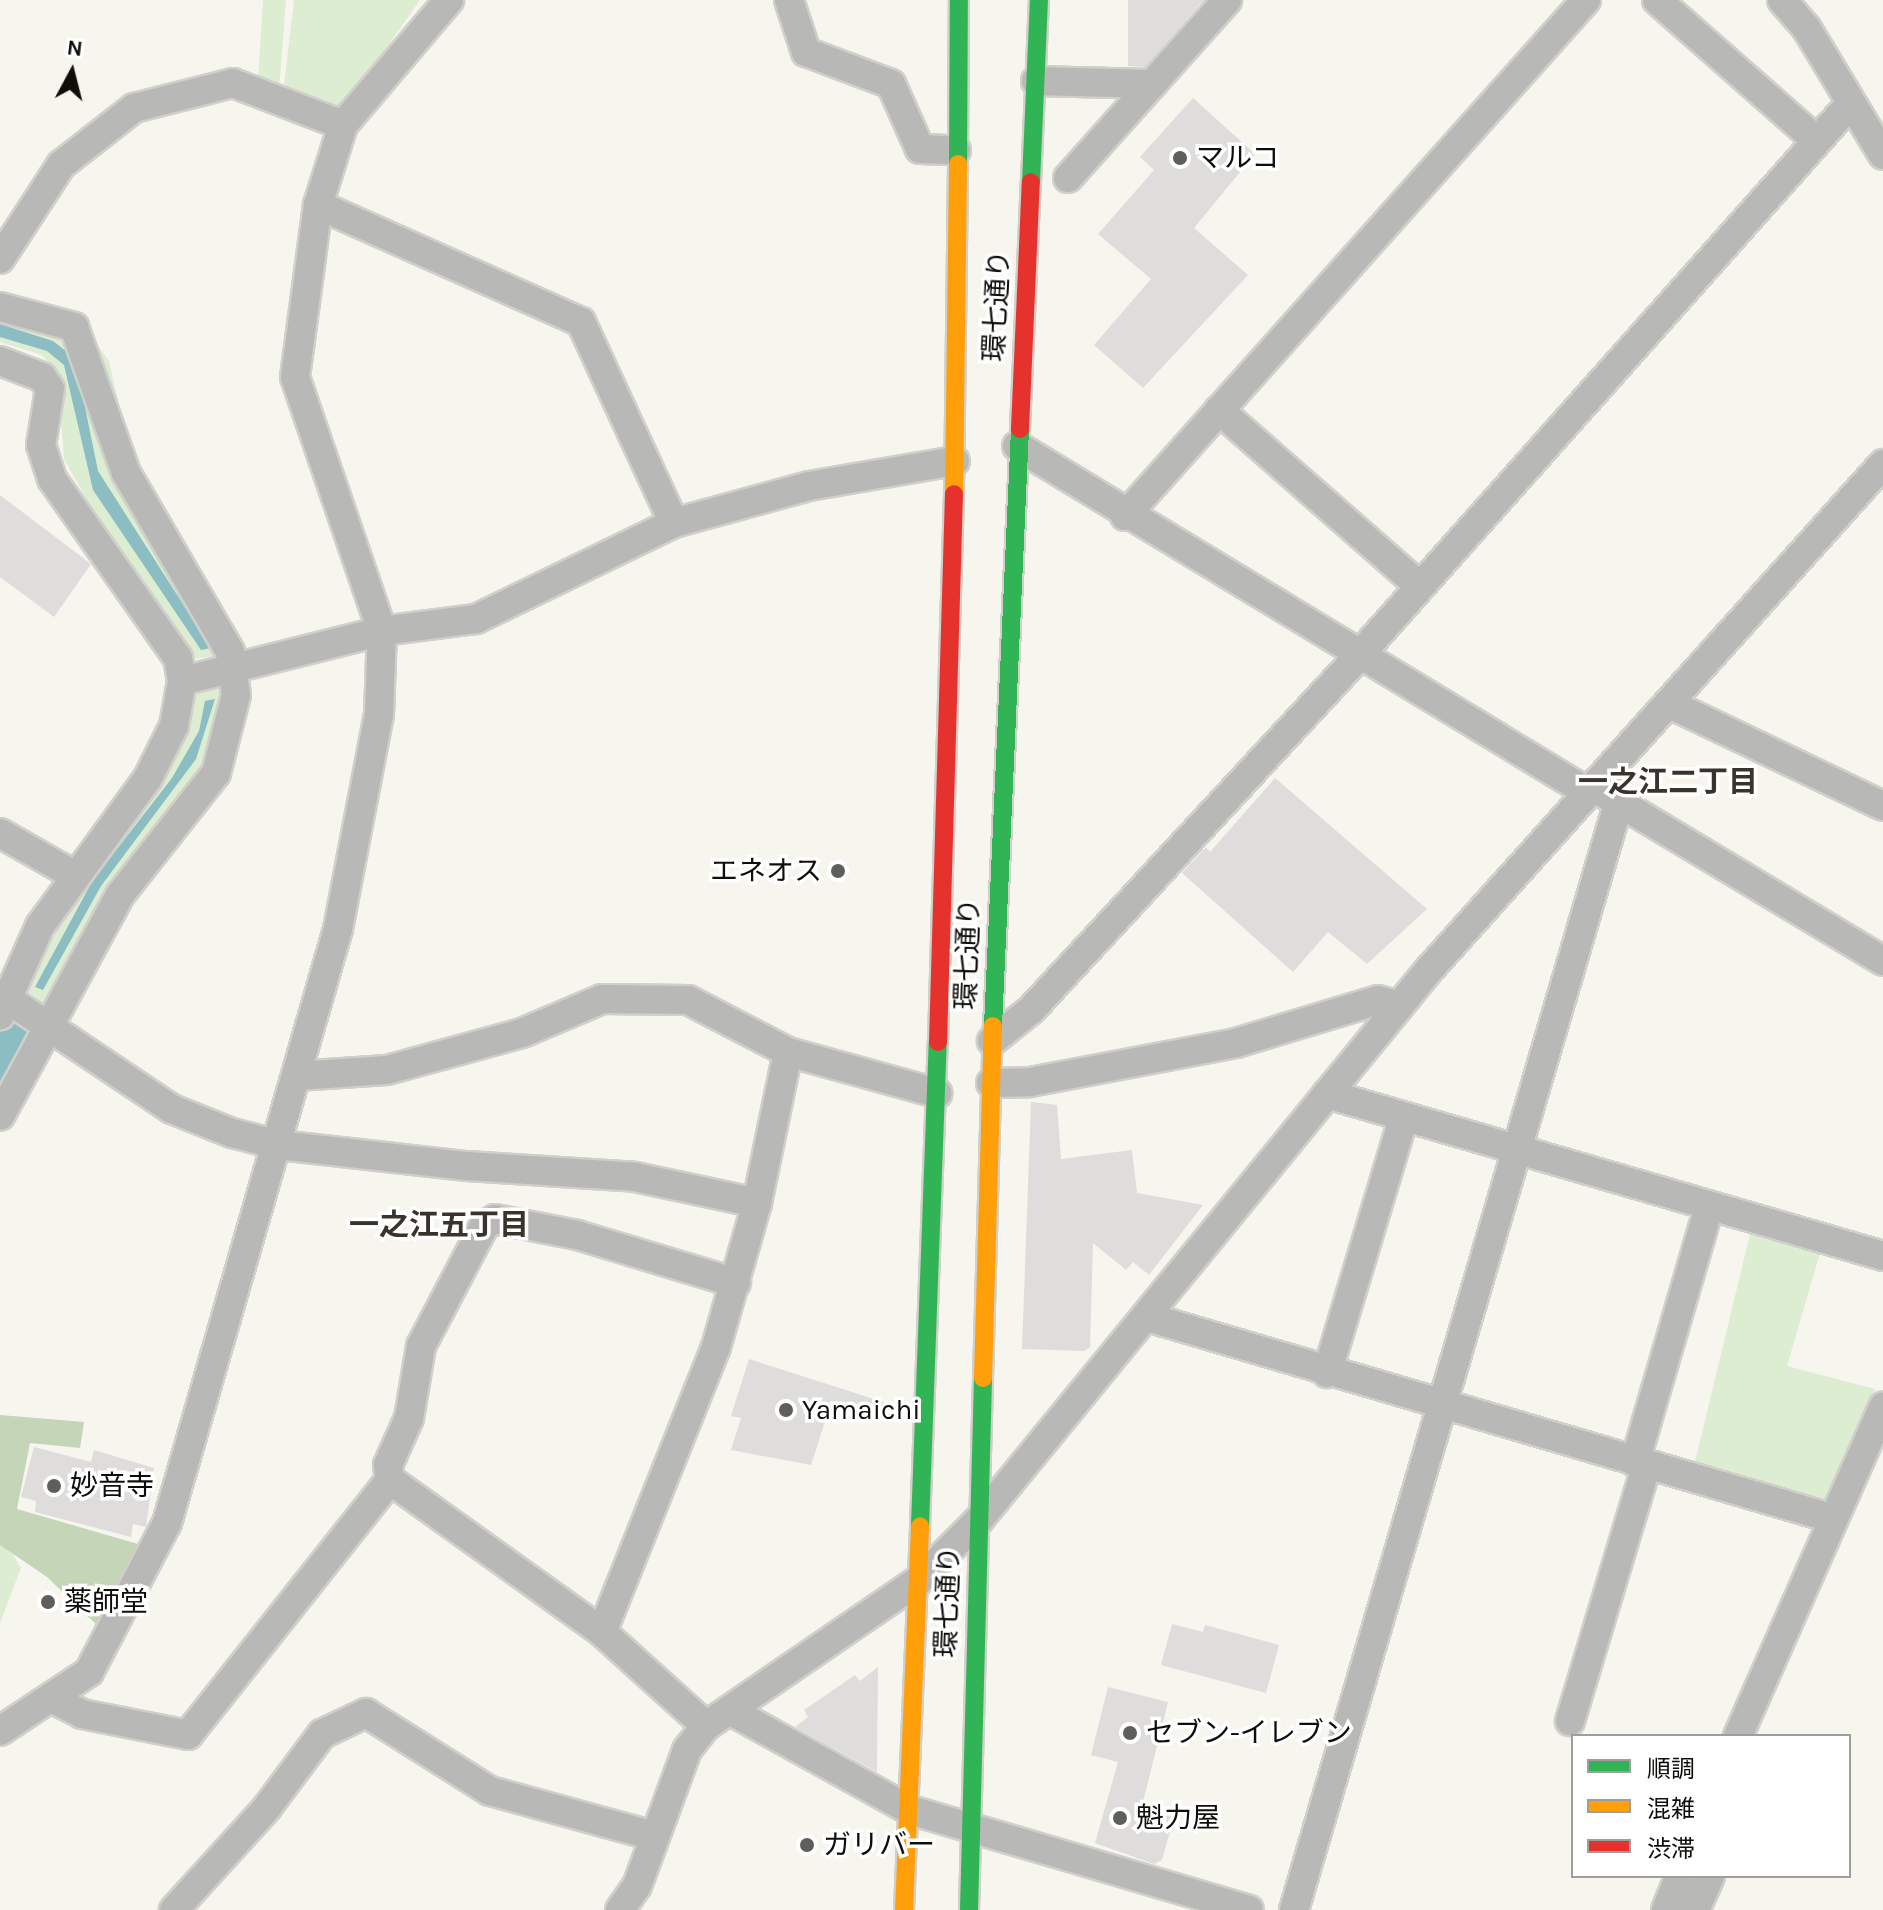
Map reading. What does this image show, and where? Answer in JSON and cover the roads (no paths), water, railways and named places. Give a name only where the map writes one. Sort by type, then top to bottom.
[{"type":"main road","name":"環七通り","points":[[904,1910],[937,1093],[955,461],[959,0]]},
{"type":"main road","name":"環七通り","points":[[969,1910],[968,1832],[992,1041],[1039,0]]},
{"type":"street","points":[[0,1731],[89,1672],[167,1523],[297,1076],[347,883],[379,715],[382,631],[295,377],[318,205],[343,125],[449,0]]},
{"type":"street","points":[[789,0],[806,52],[891,84],[920,149],[956,150]]},
{"type":"street","points":[[1068,178],[1227,0]]},
{"type":"street","points":[[1125,516],[1586,0]]},
{"type":"street","points":[[1657,0],[1817,141]]},
{"type":"street","points":[[1782,0],[1883,155]]},
{"type":"street","points":[[1036,81],[1152,84]]},
{"type":"street","points":[[0,259],[61,165],[134,108],[233,83],[343,125]]},
{"type":"street","points":[[992,1041],[1031,1010],[1362,652],[1851,103]]},
{"type":"street","points":[[318,205],[581,322],[674,523]]},
{"type":"street","points":[[0,307],[74,327],[126,473],[215,669],[236,695],[216,773],[120,895],[50,1029],[0,1116]]},
{"type":"street","points":[[0,361],[42,377],[50,389],[41,445],[52,479],[178,658],[215,669],[382,631],[476,619],[674,523],[809,486],[955,461]]},
{"type":"street","points":[[1219,410],[1419,586]]},
{"type":"street","points":[[1017,446],[1125,516],[1362,652],[1883,961]]},
{"type":"street","points":[[620,1910],[637,1886],[687,1750],[706,1726],[733,1712],[918,1581],[978,1521],[1399,1006],[1883,464]]},
{"type":"street","points":[[215,669],[174,726],[148,778],[72,874],[40,926],[4,1007],[50,1029],[172,1109],[279,1145],[635,1177],[757,1203]]},
{"type":"street","points":[[1670,704],[1883,806]]},
{"type":"street","points":[[1294,1910],[1618,805]]},
{"type":"street","points":[[0,833],[72,874]]},
{"type":"street","points":[[297,1076],[387,1070],[522,1033],[602,999],[688,1000],[788,1052],[937,1093]]},
{"type":"street","points":[[991,1083],[1030,1082],[1236,1043],[1378,1000],[1399,1006]]},
{"type":"street","points":[[602,1632],[736,1283],[757,1203],[788,1052]]},
{"type":"street","points":[[1327,1094],[1883,1256]]},
{"type":"street","points":[[1327,1373],[1404,1117]]},
{"type":"street","points":[[1570,1721],[1709,1207]]},
{"type":"street","points":[[51,1698],[82,1714],[188,1735],[390,1480],[388,1465],[409,1418],[421,1346],[484,1226],[495,1219],[577,1235],[736,1283]]},
{"type":"street","points":[[1147,1317],[1327,1373],[1831,1518]]},
{"type":"street","points":[[1739,1734],[1831,1518],[1883,1407]]},
{"type":"street","points":[[390,1480],[602,1632],[706,1726]]},
{"type":"street","points":[[733,1712],[910,1810],[968,1832],[1249,1910]]},
{"type":"street","points":[[174,1910],[266,1809],[322,1734],[366,1713],[490,1791],[653,1836]]},
{"type":"street","points":[[1666,1910],[1679,1878]]},
{"type":"street","points":[[1695,1910],[1709,1878]]},
{"type":"water","points":[[0,324],[53,341],[75,358],[98,471],[211,648],[201,650],[93,490],[64,365],[47,351],[0,337]]},
{"type":"water","points":[[215,699],[196,759],[101,886],[43,990],[35,987],[93,880],[172,778],[199,731],[205,701]]},
{"type":"waterway","points":[[0,1072],[24,1026]]},
{"type":"place","name":"マルコ","points":[[1180,158]]},
{"type":"place","name":"エネオス","points":[[838,871]]},
{"type":"place","name":"Yamaichi","points":[[786,1410]]},
{"type":"place","name":"妙音寺","points":[[54,1486]]},
{"type":"place","name":"薬師堂","points":[[48,1602]]},
{"type":"place","name":"セブン-イレブン","points":[[1130,1733]]},
{"type":"place","name":"魁力屋","points":[[1120,1818]]},
{"type":"place","name":"ガリバー","points":[[807,1845]]},
{"type":"district","name":"一之江二丁目","points":[[1668,782]]},
{"type":"district","name":"一之江五丁目","points":[[439,1225]]}]
